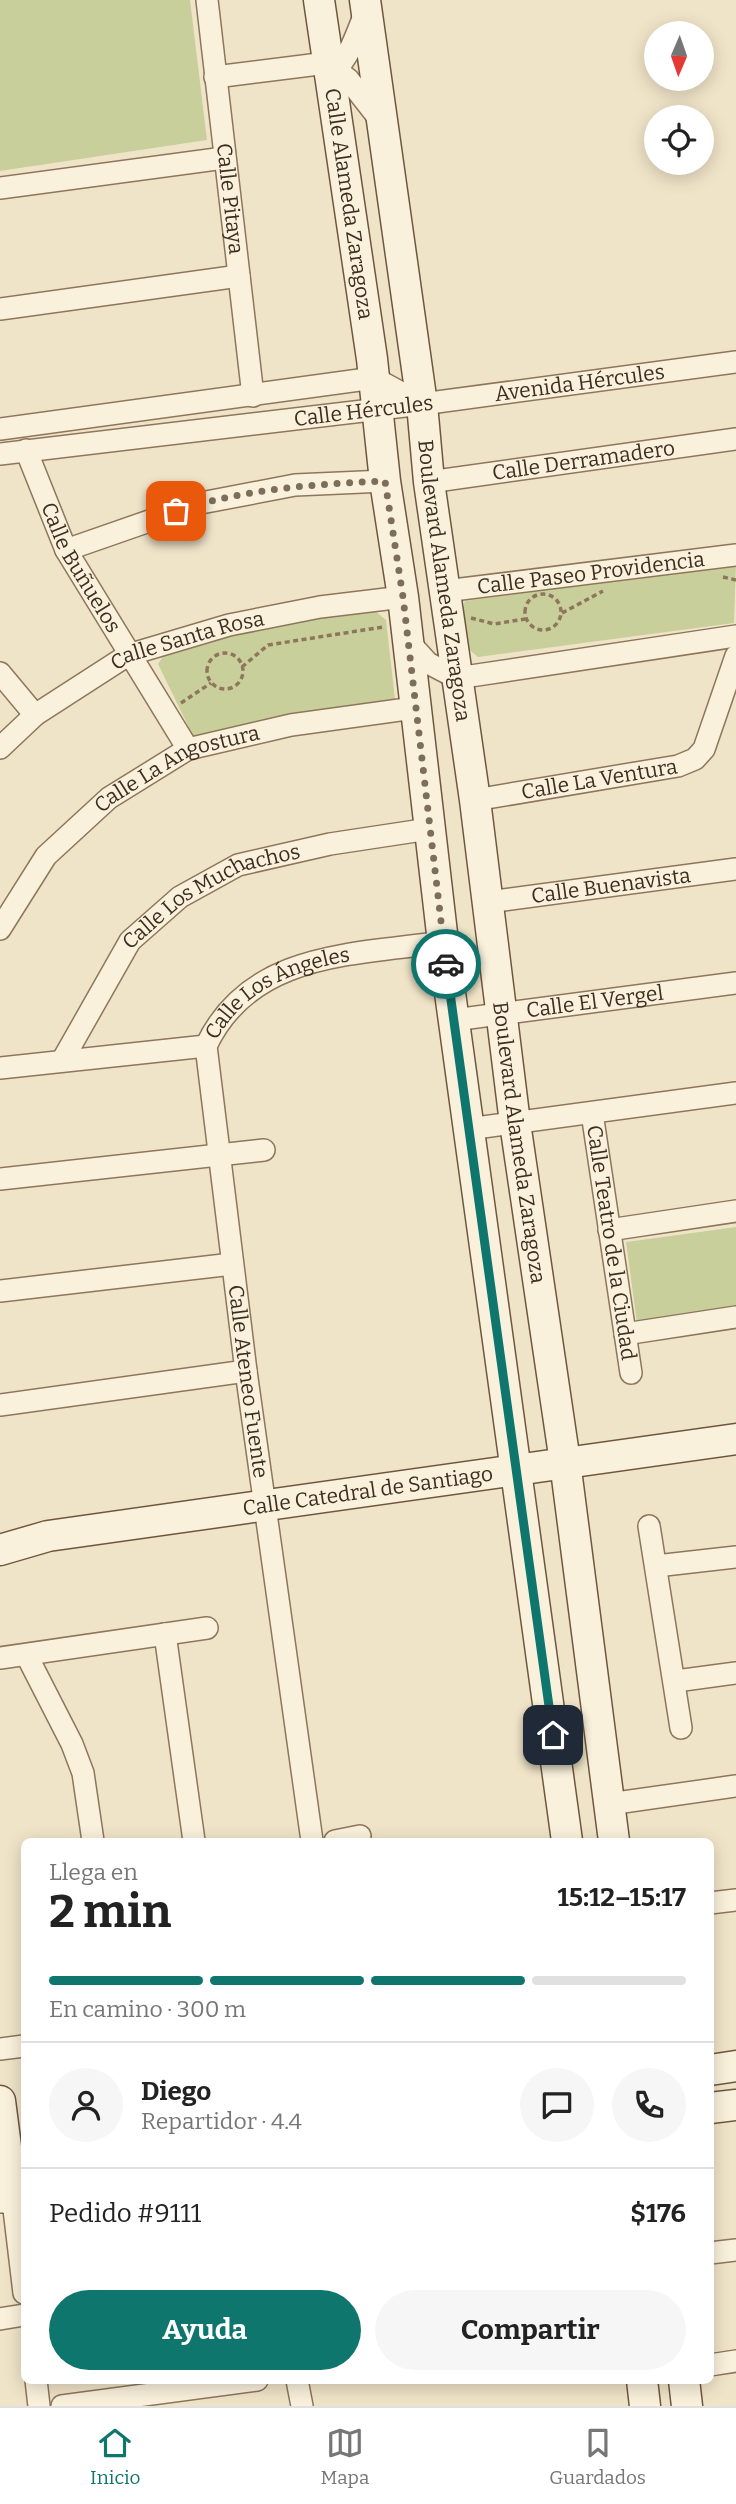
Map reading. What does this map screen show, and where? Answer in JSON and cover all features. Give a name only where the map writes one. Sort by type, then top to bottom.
[{"type":"street","name":"Calle Pitaya","points":[[206,0],[253,396]]},
{"type":"street","name":"Calle Alameda Zaragoza","points":[[319,0],[331,69],[377,409]]},
{"type":"street","points":[[331,69],[365,6]]},
{"type":"street","name":"Calle Alameda Zaragoza","points":[[365,6],[422,404]]},
{"type":"street","points":[[216,84],[331,69]]},
{"type":"street","points":[[331,69],[381,121]]},
{"type":"street","points":[[0,188],[224,158]]},
{"type":"street","points":[[0,309],[239,276]]},
{"type":"street","name":"Avenida Hércules","points":[[422,404],[736,362]]},
{"type":"street","name":"Calle Hércules","points":[[0,429],[374,378],[422,404]]},
{"type":"street","name":"Calle Hércules","points":[[0,454],[422,404]]},
{"type":"street","name":"Boulevard Alameda Zaragoza","points":[[422,404],[429,482],[475,800],[515,1123],[565,1462],[614,1838]]},
{"type":"street","name":"Boulevard Alameda Zaragoza","points":[[377,409],[406,620],[443,942],[518,1468],[567,1838]]},
{"type":"street","name":"Calle Derramadero","points":[[429,482],[736,439]]},
{"type":"street","name":"Calle Buñuelos","points":[[26,450],[66,550],[188,749]]},
{"type":"street","points":[[66,550],[201,503],[295,485],[385,481]]},
{"type":"street","name":"Calle Paseo Providencia","points":[[446,599],[736,555]]},
{"type":"street","name":"Calle Santa Rosa","points":[[0,748],[35,715],[128,655],[229,625],[320,607],[406,620]]},
{"type":"street","points":[[406,620],[428,663],[457,678],[736,636]]},
{"type":"street","name":"Calle La Ventura","points":[[475,800],[678,766],[695,759],[709,737],[736,656]]},
{"type":"street","points":[[0,673],[35,715]]},
{"type":"street","name":"Calle La Angostura","points":[[0,929],[46,856],[108,798],[188,749],[291,724],[414,708]]},
{"type":"street","name":"Calle Los Muchachos","points":[[62,1061],[130,941],[180,897],[239,865],[330,844],[429,830]]},
{"type":"street","name":"Calle Buenavista","points":[[488,902],[736,869]]},
{"type":"street","name":"Calle Los Ángeles","points":[[0,1068],[206,1046],[217,1023],[234,1002],[271,976],[317,961],[443,942]]},
{"type":"street","name":"Calle El Vergel","points":[[454,1020],[736,983]]},
{"type":"street","name":"Calle Ateneo Fuente","points":[[206,1046],[246,1371],[312,1838]]},
{"type":"street","points":[[468,1129],[736,1093]]},
{"type":"street","name":"Calle Teatro de la Ciudad","points":[[592,1113],[631,1373]]},
{"type":"street","points":[[0,1179],[264,1150]]},
{"type":"street","points":[[609,1230],[736,1211]]},
{"type":"street","points":[[0,1291],[232,1264]]},
{"type":"street","points":[[625,1334],[736,1317]]},
{"type":"street","points":[[0,1405],[246,1371]]},
{"type":"street","name":"Calle Catedral de Santiago","points":[[0,1550],[48,1536],[736,1439]]},
{"type":"street","points":[[649,1525],[676,1681],[681,1728]]},
{"type":"street","points":[[656,1566],[736,1557]]},
{"type":"street","points":[[0,1658],[207,1628]]},
{"type":"street","points":[[165,1634],[194,1838]]},
{"type":"street","points":[[27,1656],[72,1744],[83,1773],[93,1838]]},
{"type":"street","points":[[676,1681],[736,1673]]},
{"type":"street","points":[[609,1804],[736,1786]]},
{"type":"street","points":[[350,1838],[360,1836]]},
{"type":"street","points":[[714,1903],[736,1900]]},
{"type":"street","points":[[0,2049],[21,2046]]},
{"type":"street","points":[[714,2069],[736,2066]]},
{"type":"street","points":[[0,2101],[16,2156],[12,2201],[21,2271]]},
{"type":"street","points":[[714,2108],[736,2105]]},
{"type":"street","points":[[714,2253],[736,2250]]},
{"type":"street","points":[[0,2319],[21,2316]]},
{"type":"street","points":[[714,2364],[736,2361]]},
{"type":"street","points":[[36,2384],[39,2406]]},
{"type":"street","points":[[62,2406],[227,2384]]},
{"type":"street","points":[[298,2384],[302,2406]]},
{"type":"street","points":[[642,2384],[645,2406]]},
{"type":"street","points":[[684,2384],[687,2406]]},
{"type":"path","points":[[537,595],[554,597],[561,606],[560,619],[552,628],[540,630],[526,618],[528,601],[537,595]]},
{"type":"path","points":[[446,599],[472,618],[494,624],[526,618]]},
{"type":"path","points":[[242,667],[231,655],[219,654],[207,667],[211,683],[221,689],[233,687],[241,679],[242,667],[268,645],[406,620]]},
{"type":"path","points":[[167,717],[187,696],[211,683]]},
{"type":"green space","points":[[0,0],[190,0],[207,140],[0,171]]},
{"type":"green space","points":[[736,563],[734,623],[478,657],[466,647],[461,613],[465,601]]},
{"type":"green space","points":[[374,610],[386,620],[395,699],[250,723],[193,736],[158,664],[166,652],[186,641]]},
{"type":"green space","points":[[736,1227],[736,1310],[637,1323],[626,1242]]},
{"type":"way so far","points":[[176,511],[201,503],[295,485],[385,481],[403,597],[446,964]]},
{"type":"route","points":[[446,964],[553,1735]]}]
